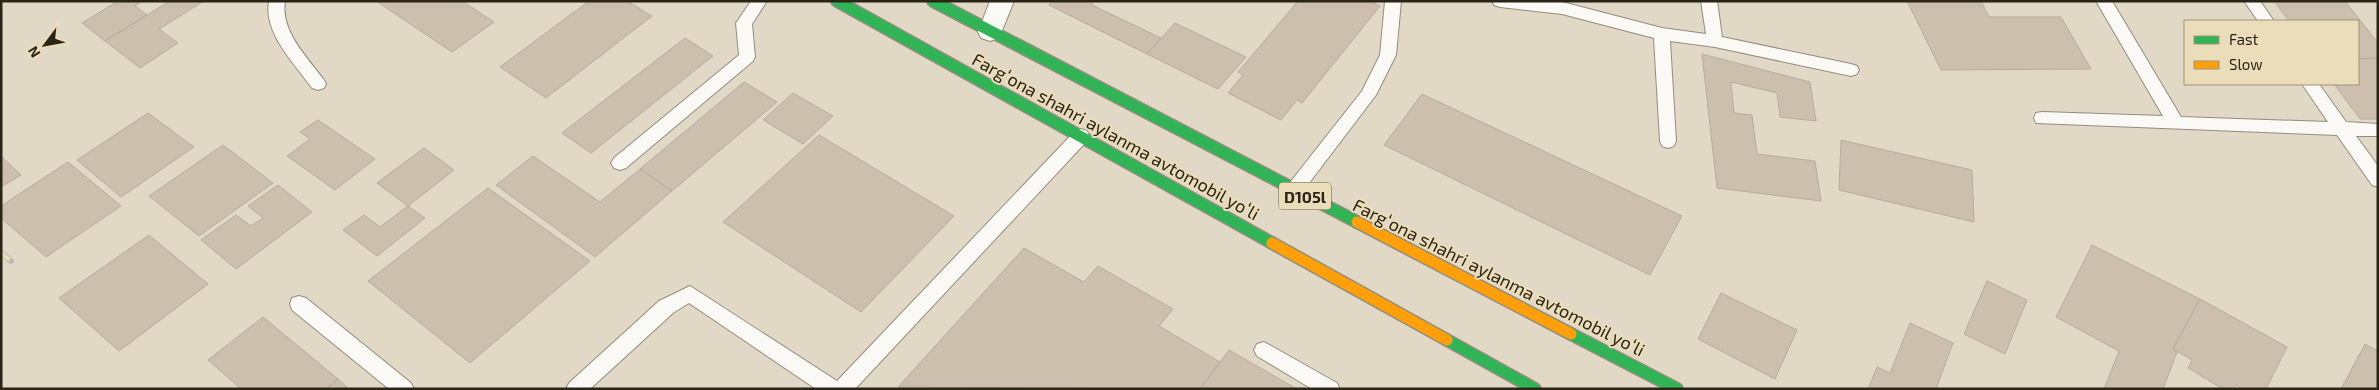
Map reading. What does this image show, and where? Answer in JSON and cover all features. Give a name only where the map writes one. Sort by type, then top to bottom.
[{"type":"highway","name":"Fargʻona shahri aylanma avtomobil yoʻli","points":[[837,1],[1535,389]]},
{"type":"highway","name":"Fargʻona shahri aylanma avtomobil yoʻli","points":[[933,1],[1677,389]]},
{"type":"street","points":[[990,32],[1002,1]]},
{"type":"lane","points":[[277,1],[274,6],[278,27],[318,84]]},
{"type":"lane","points":[[620,163],[747,57],[744,23],[759,1]]},
{"type":"lane","points":[[1294,190],[1368,95],[1388,55],[1393,1]]},
{"type":"lane","points":[[1500,1],[1562,8],[1662,34],[1715,41],[1851,70]]},
{"type":"lane","points":[[1709,1],[1715,41]]},
{"type":"lane","points":[[2104,1],[2176,123]]},
{"type":"lane","points":[[2252,1],[2265,20]]},
{"type":"lane","points":[[1662,34],[1668,141]]},
{"type":"lane","points":[[2311,85],[2378,180]]},
{"type":"lane","points":[[2042,118],[2344,131],[2378,130]]},
{"type":"lane","points":[[842,389],[1081,136]]},
{"type":"lane","points":[[576,389],[666,307],[690,294],[832,389]]},
{"type":"lane","points":[[299,304],[404,389]]},
{"type":"lane","points":[[1264,350],[1330,389]]},
{"type":"building","points":[[118,1],[142,1],[135,6],[147,15],[105,41],[82,23]]},
{"type":"building","points":[[170,1],[204,1],[159,29],[178,43],[140,68],[105,41]]},
{"type":"building","points":[[376,1],[462,1],[494,22],[452,52]]},
{"type":"building","points":[[589,1],[627,1],[652,16],[546,98],[500,67]]},
{"type":"building","points":[[1051,1],[1093,1],[1092,5],[1161,38],[1147,54],[1049,5]]},
{"type":"building","points":[[1298,1],[1370,1],[1380,6],[1302,103],[1297,100],[1281,120],[1228,93],[1243,75],[1238,72]]},
{"type":"building","points":[[1907,1],[1981,1],[1989,17],[2061,17],[2091,69],[1941,70]]},
{"type":"building","points":[[2274,1],[2345,1],[2378,43],[2378,58],[2359,59],[2359,20],[2288,20]]},
{"type":"building","points":[[1175,23],[1246,57],[1218,89],[1147,54]]},
{"type":"building","points":[[685,38],[713,56],[591,153],[562,133]]},
{"type":"building","points":[[1702,54],[1810,82],[1816,121],[1780,117],[1777,93],[1731,82],[1734,113],[1752,115],[1757,154],[1815,161],[1821,201],[1717,188]]},
{"type":"building","points":[[2378,58],[2378,119],[2360,119],[2335,85],[2359,85],[2359,59]]},
{"type":"building","points":[[744,82],[777,102],[672,191],[640,169]]},
{"type":"building","points":[[793,93],[833,116],[803,144],[763,120]]},
{"type":"building","points":[[1422,94],[1682,216],[1650,275],[1384,145]]},
{"type":"building","points":[[148,113],[194,147],[121,197],[77,160]]},
{"type":"building","points":[[318,120],[375,159],[335,190],[287,156],[310,139],[300,132]]},
{"type":"building","points":[[819,135],[954,216],[861,312],[723,222]]},
{"type":"building","points":[[1841,140],[1972,170],[1974,222],[1839,190]]},
{"type":"building","points":[[223,145],[273,183],[199,236],[149,196]]},
{"type":"building","points":[[424,148],[454,170],[408,206],[377,183]]},
{"type":"building","points":[[1,156],[21,175],[1,187]]},
{"type":"building","points":[[533,156],[600,202],[640,169],[672,191],[595,257],[496,185]]},
{"type":"building","points":[[68,162],[121,206],[46,257],[1,218],[1,206]]},
{"type":"building","points":[[278,185],[312,212],[236,269],[201,240],[236,215],[251,226],[263,218],[248,206]]},
{"type":"building","points":[[488,188],[590,261],[470,363],[368,281]]},
{"type":"building","points":[[408,206],[425,218],[377,256],[343,230],[364,215],[380,227]]},
{"type":"building","points":[[149,235],[208,284],[119,351],[59,298]]},
{"type":"building","points":[[2092,245],[2200,299],[2173,349],[2177,352],[2163,389],[2104,389],[2119,351],[2056,317]]},
{"type":"building","points":[[1024,248],[1084,282],[1098,266],[1173,309],[1159,326],[1220,362],[1200,389],[898,387]]},
{"type":"building","points":[[1987,281],[2027,300],[2005,354],[1964,334]]},
{"type":"building","points":[[1721,293],[1797,330],[1775,379],[1698,339]]},
{"type":"building","points":[[2200,299],[2287,347],[2266,389],[2242,389],[2236,385],[2234,389],[2223,389],[2188,368],[2192,360],[2173,349]]},
{"type":"building","points":[[263,317],[338,379],[326,389],[241,389],[208,360]]},
{"type":"building","points":[[1910,323],[1953,343],[1936,389],[1868,389],[1877,367],[1890,373]]},
{"type":"building","points":[[2365,344],[2378,351],[2378,389],[2341,389]]},
{"type":"building","points":[[1229,350],[1297,389],[1200,389]]},
{"type":"building","points":[[338,379],[349,389],[326,389]]},
{"type":"railway","points":[[1,253],[11,261]]},
{"type":"traffic: fast","points":[[837,1],[1272,243]]},
{"type":"traffic: fast","points":[[933,1],[1357,222]]},
{"type":"traffic: fast","points":[[1571,334],[1677,389]]},
{"type":"traffic: fast","points":[[1447,340],[1535,389]]},
{"type":"traffic: slow","points":[[1357,222],[1571,334]]},
{"type":"traffic: slow","points":[[1272,243],[1447,340]]}]
